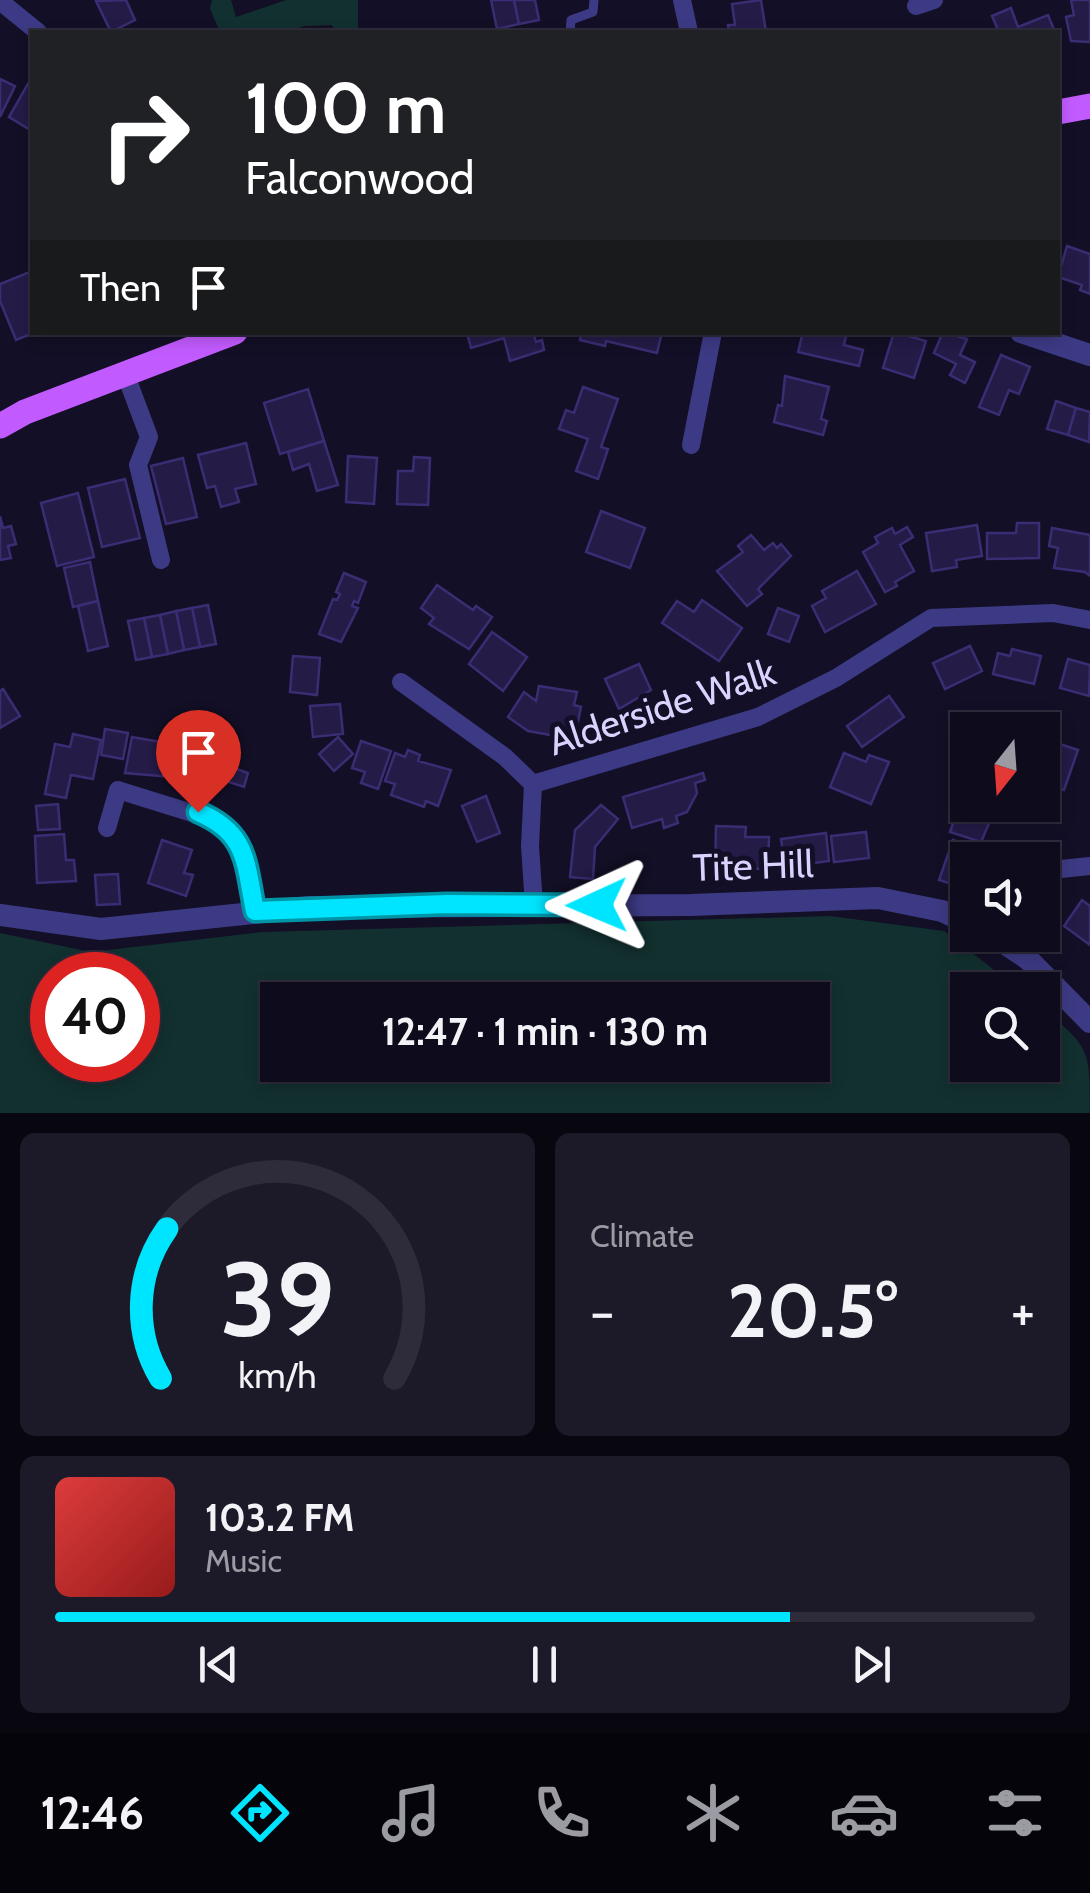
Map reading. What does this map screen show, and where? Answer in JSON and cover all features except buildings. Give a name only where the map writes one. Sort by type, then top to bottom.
[{"type":"main road","points":[[1060,112],[1090,106]]},
{"type":"main road","points":[[4,422],[228,335]]},
{"type":"street","points":[[682,0],[688,30]]},
{"type":"street","points":[[2,2],[36,30]]},
{"type":"street","points":[[691,445],[712,335]]},
{"type":"street","points":[[1030,335],[1090,355]]},
{"type":"street","points":[[125,373],[149,438],[138,465],[161,560]]},
{"type":"street","name":"Alderside Walk","points":[[533,784],[758,717],[836,678],[931,618],[1053,613],[1090,620]]},
{"type":"street","points":[[401,682],[505,757],[533,784],[530,846],[534,906]]},
{"type":"street","points":[[108,828],[110,788],[221,822],[241,843],[255,911]]},
{"type":"street","points":[[1060,869],[1090,866]]},
{"type":"street","name":"Tite Hill","points":[[0,915],[101,930],[255,911],[878,898],[950,914]]},
{"type":"street","points":[[1018,952],[1090,1022]]},
{"type":"lane","points":[[570,30],[572,20],[593,12],[594,0]]},
{"type":"green space","points":[[212,0],[231,0],[236,17],[286,0],[358,0],[358,30],[334,30],[332,25],[294,30],[219,30],[210,9]]},
{"type":"green space","points":[[830,916],[944,931],[950,936],[950,952],[971,952],[997,972],[950,972],[950,1082],[1060,1082],[1060,1024],[1079,1042],[1088,1062],[1090,1113],[0,1113],[0,933],[91,952],[263,932]]},
{"type":"route","points":[[198,812],[221,822],[241,843],[255,911],[447,904],[597,905]]}]
